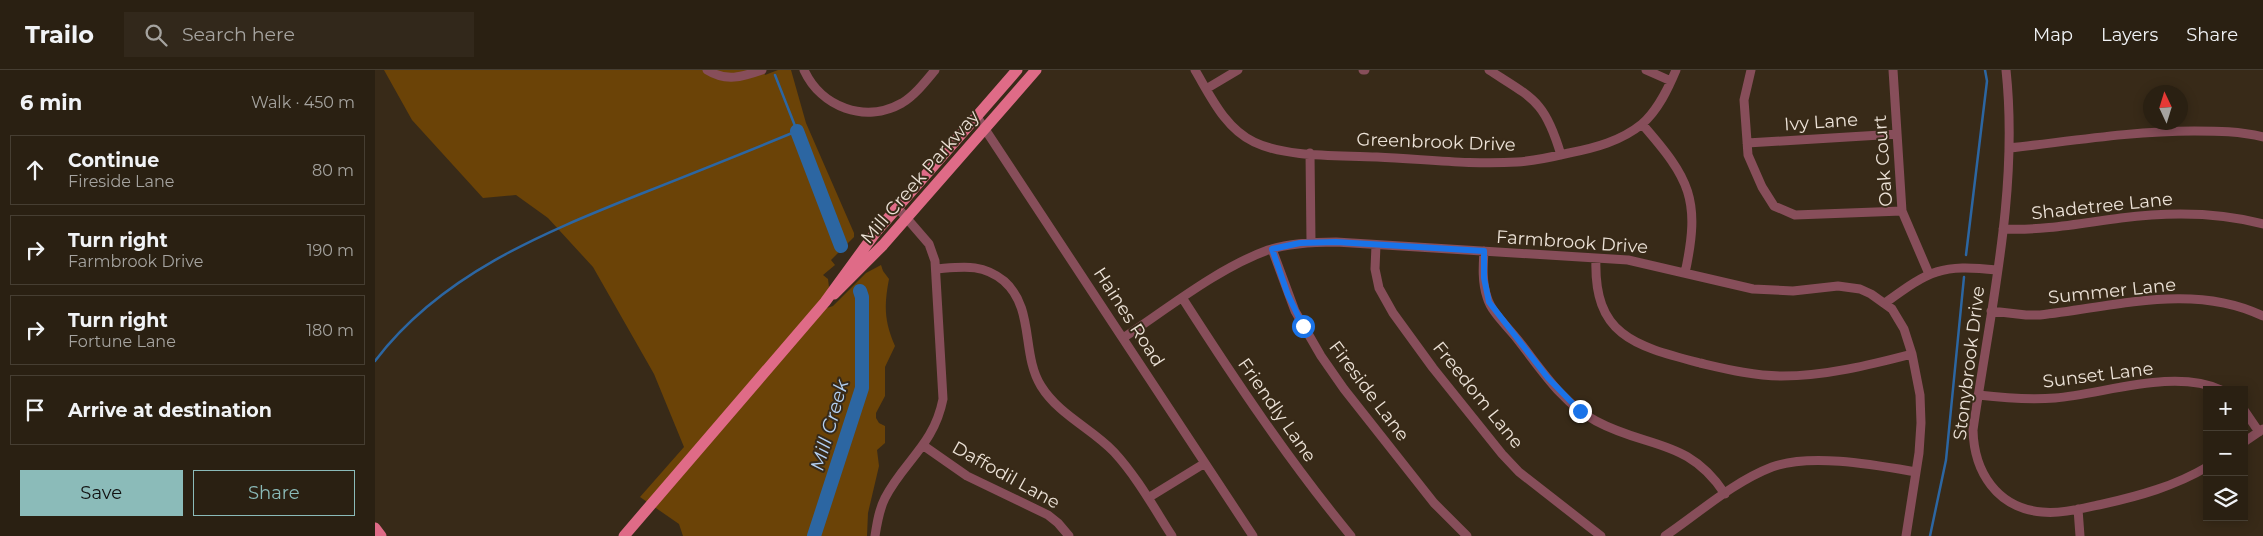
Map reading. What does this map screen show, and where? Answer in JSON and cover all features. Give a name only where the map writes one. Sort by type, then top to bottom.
[{"type":"main road","name":"Mill Creek Parkway","points":[[624,536],[825,302],[871,238],[897,207],[1017,70]]},
{"type":"main road","name":"Mill Creek Parkway","points":[[825,302],[843,288],[907,218],[1036,70]]},
{"type":"main road","points":[[375,528],[381,536]]},
{"type":"street","points":[[707,70],[718,76],[734,78],[762,70]]},
{"type":"street","points":[[804,70],[823,97],[841,107],[867,112],[887,110],[903,102],[911,97],[935,70]]},
{"type":"street","name":"Greenbrook Drive","points":[[1195,70],[1226,119],[1249,139],[1266,147],[1310,153],[1490,163],[1522,162],[1561,155],[1603,145],[1620,138],[1642,124],[1657,107],[1676,70]]},
{"type":"street","points":[[1206,88],[1239,70]]},
{"type":"street","points":[[1489,70],[1527,94],[1543,110],[1554,131],[1561,155]]},
{"type":"street","points":[[1646,70],[1671,81]]},
{"type":"street","points":[[1751,70],[1744,100],[1749,155],[1762,187],[1774,206],[1795,215],[1902,211]]},
{"type":"street","name":"Oak Court","points":[[1893,70],[1902,211],[1929,274]]},
{"type":"street","name":"Stonybrook Drive","points":[[2006,70],[2010,148],[2003,229],[1973,430],[1974,446],[1980,469],[1994,488],[2013,503],[2031,510],[2055,512],[2078,509],[2163,488],[2203,469]]},
{"type":"street","name":"Haines Road","points":[[977,117],[1253,536]]},
{"type":"street","points":[[1642,124],[1676,165],[1687,189],[1693,216],[1692,235],[1685,273]]},
{"type":"street","points":[[2010,148],[2104,136],[2163,131],[2229,132],[2263,137]]},
{"type":"street","name":"Ivy Lane","points":[[1747,143],[1897,134]]},
{"type":"street","points":[[1310,153],[1311,242]]},
{"type":"street","points":[[875,536],[885,497],[924,446],[936,424],[943,399],[936,269],[929,244],[897,207]]},
{"type":"street","name":"Shadetree Lane","points":[[2003,229],[2051,229],[2123,218],[2158,215],[2227,217],[2263,224]]},
{"type":"street","name":"Farmbrook Drive","points":[[1123,338],[1234,266],[1272,249],[1311,242],[1641,261],[1685,273],[1773,291],[1849,287],[1871,294],[1885,303],[1897,316],[1908,339],[1912,354],[1921,410],[1916,472],[1906,536]]},
{"type":"street","name":"Freedom Lane","points":[[1376,245],[1375,269],[1379,288],[1393,314],[1433,368],[1469,414],[1519,472],[1601,536]]},
{"type":"street","name":"Fireside Lane","points":[[1272,249],[1295,311],[1325,362],[1434,503],[1467,536]]},
{"type":"street","points":[[1484,251],[1484,278],[1489,302],[1548,378],[1570,402],[1597,421],[1690,457],[1710,473],[1725,494]]},
{"type":"street","points":[[1596,258],[1596,285],[1601,305],[1627,338],[1644,347],[1721,368],[1751,374],[1782,376],[1832,371],[1912,354]]},
{"type":"street","points":[[936,269],[971,266],[985,269],[1010,288],[1021,306],[1030,362],[1040,385],[1055,404],[1115,453],[1148,498],[1172,536]]},
{"type":"street","points":[[1885,303],[1912,283],[1929,274],[1958,267],[1997,270]]},
{"type":"street","name":"Friendly Lane","points":[[1183,299],[1234,378],[1282,446],[1351,536]]},
{"type":"street","name":"Summer Lane","points":[[1991,311],[2040,315],[2141,301],[2197,299],[2234,304],[2263,316]]},
{"type":"street","name":"Sunset Lane","points":[[1978,395],[2032,400],[2173,382],[2203,383],[2211,386]]},
{"type":"street","points":[[2248,415],[2261,430],[2248,439]]},
{"type":"street","name":"Daffodil Lane","points":[[924,446],[967,476],[1048,515],[1069,536]]},
{"type":"street","points":[[1665,536],[1725,494],[1757,474],[1771,468],[1795,462],[1815,461],[1867,465],[1916,472]]},
{"type":"street","points":[[1148,498],[1205,463]]},
{"type":"street","points":[[2078,509],[2080,536]]},
{"type":"shaded area","points":[[384,70],[763,70],[765,75],[778,70],[791,70],[806,123],[854,233],[854,237],[831,260],[835,265],[823,275],[828,279],[829,287],[821,310],[833,306],[866,273],[881,265],[889,279],[886,313],[895,346],[885,367],[885,396],[876,413],[879,423],[885,426],[885,443],[877,450],[879,466],[868,513],[867,536],[683,536],[679,524],[640,497],[684,447],[654,374],[593,267],[548,218],[516,195],[483,198],[412,120]]},
{"type":"waterway","points":[[1966,255],[1987,81],[1985,70]]},
{"type":"waterway","points":[[375,361],[401,331],[430,304],[461,281],[495,260],[565,225],[797,131],[775,75]]},
{"type":"waterway","name":"Mill Creek","points":[[797,131],[841,246]]},
{"type":"waterway","points":[[1930,536],[1946,460],[1964,277]]},
{"type":"waterway","name":"Mill Creek","points":[[814,536],[862,388],[862,297],[860,291]]},
{"type":"route","points":[[1303,326],[1288,295],[1272,249],[1300,243],[1336,242],[1484,251],[1483,268],[1489,302],[1500,319],[1557,390],[1580,411]]}]
